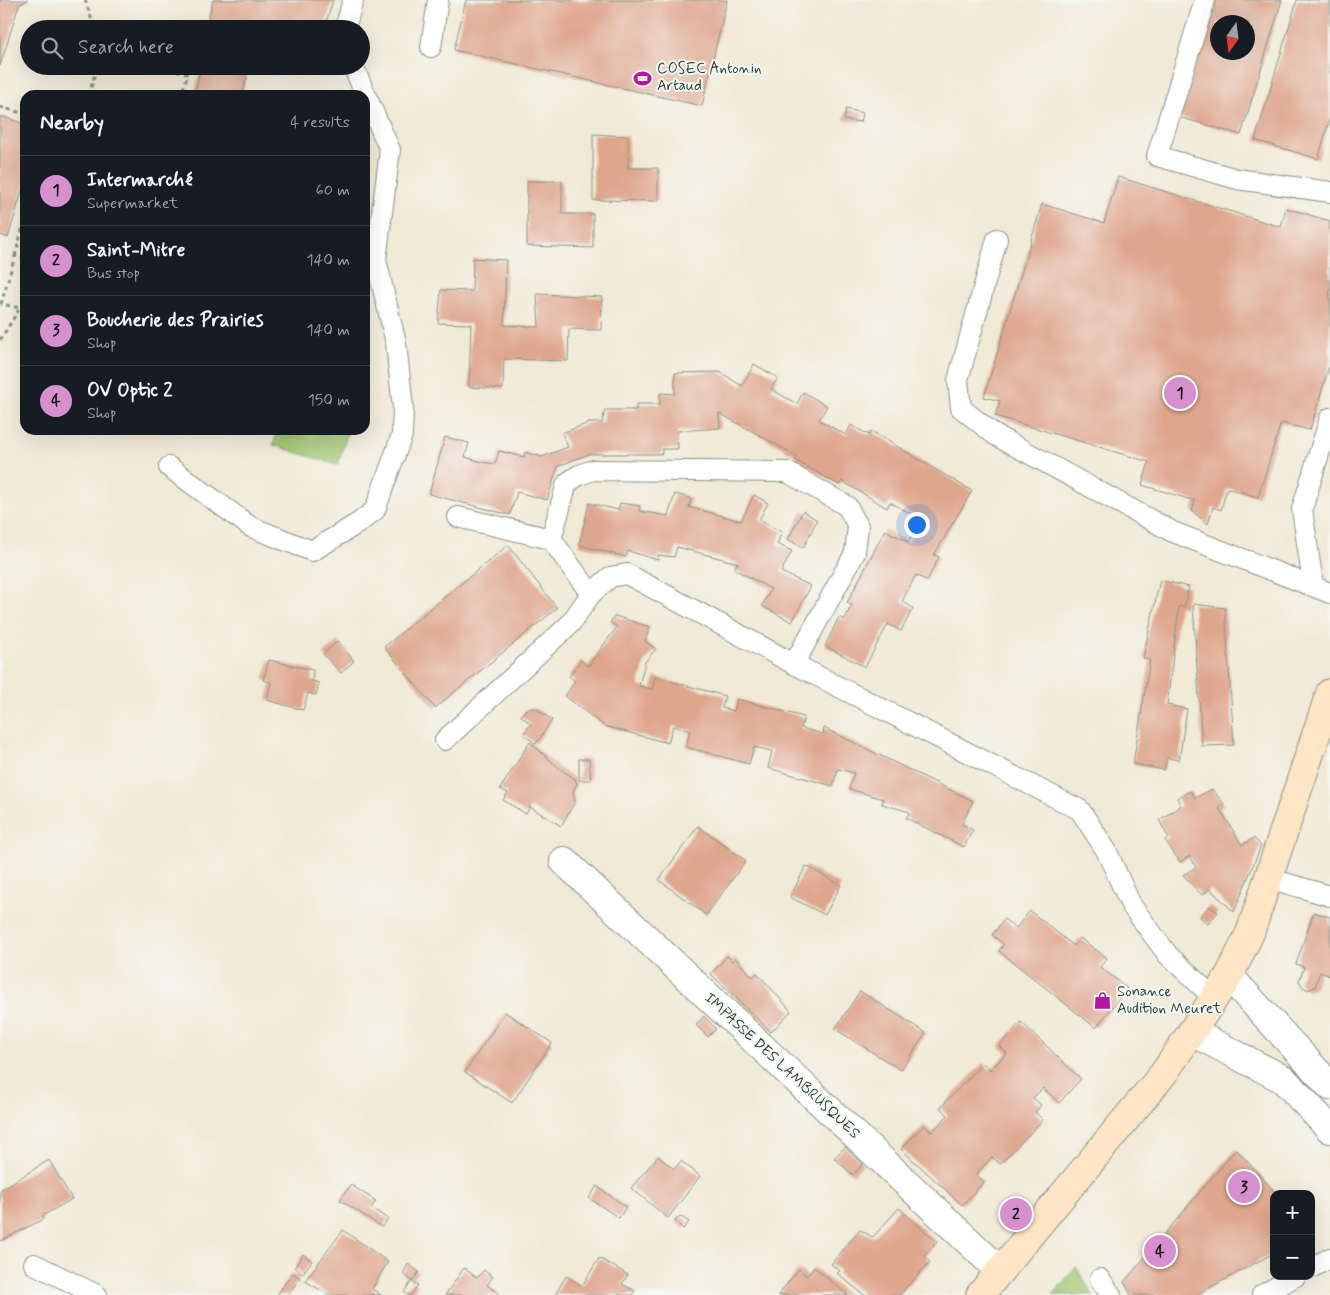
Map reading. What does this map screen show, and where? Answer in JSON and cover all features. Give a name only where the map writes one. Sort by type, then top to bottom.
[{"type":"street","points":[[980,1295],[1164,1073],[1229,976],[1250,933],[1330,694]]},
{"type":"street","name":"IMPASSE DES LAMBRUSQUES","points":[[564,861],[1000,1270]]},
{"type":"street","points":[[1229,976],[1330,1086]]},
{"type":"street","points":[[1192,1032],[1284,1079],[1330,1129]]},
{"type":"lane","points":[[347,20],[353,0]]},
{"type":"lane","points":[[431,47],[438,0]]},
{"type":"lane","points":[[1205,0],[1157,156],[1237,179],[1330,192]]},
{"type":"lane","points":[[357,75],[364,90]]},
{"type":"lane","points":[[169,468],[251,527],[312,551],[360,522],[375,510],[402,435],[403,408],[396,344],[376,260],[390,150],[370,105]]},
{"type":"lane","points":[[997,239],[958,380],[961,408],[995,435],[1173,532],[1322,589]]},
{"type":"lane","points":[[1322,589],[1302,509],[1330,418]]},
{"type":"lane","points":[[551,539],[568,483],[579,474],[593,470],[787,472],[847,506],[858,526],[854,553],[794,664]]},
{"type":"lane","points":[[458,517],[551,539],[590,594]]},
{"type":"lane","points":[[445,740],[570,624],[590,594],[610,577],[626,574],[794,664],[1080,810],[1106,850],[1131,905],[1168,955],[1214,998]]},
{"type":"lane","points":[[1268,878],[1330,896]]},
{"type":"lane","points":[[1315,1266],[1330,1258]]},
{"type":"lane","points":[[34,1264],[97,1295]]},
{"type":"path","points":[[85,0],[92,20]]},
{"type":"path","points":[[90,90],[95,75]]},
{"type":"path","points":[[183,90],[188,75]]},
{"type":"path","points":[[0,107],[20,113]]},
{"type":"path","points":[[0,340],[20,308],[1,304],[20,238]]},
{"type":"path","points":[[15,256],[20,257]]},
{"type":"green space","points":[[276,435],[347,435],[338,465],[273,445]]},
{"type":"green space","points":[[1076,1267],[1093,1295],[1052,1295]]},
{"type":"building","points":[[0,0],[28,0],[19,5],[0,66]]},
{"type":"building","points":[[213,0],[333,0],[327,20],[208,20]]},
{"type":"building","name":"COSEC Antonin Artaud","points":[[466,0],[727,0],[702,106],[454,50]]},
{"type":"building","points":[[1213,0],[1282,0],[1241,135],[1179,117]]},
{"type":"building","points":[[1297,0],[1330,0],[1330,118],[1318,159],[1255,140]]},
{"type":"building","points":[[199,75],[245,75],[247,77],[243,90],[195,90]]},
{"type":"building","points":[[846,109],[863,113],[861,122],[844,120]]},
{"type":"building","points":[[0,116],[20,122],[20,198],[8,238],[0,235]]},
{"type":"building","points":[[593,134],[628,136],[628,168],[658,168],[658,201],[593,200]]},
{"type":"building","points":[[1118,177],[1281,227],[1286,208],[1330,221],[1330,363],[1310,430],[1281,423],[1258,497],[1227,488],[1221,510],[1213,507],[1208,524],[1192,511],[1195,501],[1142,485],[1149,462],[995,416],[1000,401],[984,397],[1042,204],[1104,223]]},
{"type":"building","points":[[527,181],[562,181],[562,214],[593,214],[593,248],[527,246]]},
{"type":"building","points":[[473,258],[506,260],[504,325],[539,327],[537,294],[602,297],[601,330],[569,329],[568,361],[504,359],[503,389],[469,387],[471,324],[438,323],[441,290],[472,291]]},
{"type":"building","points":[[754,364],[778,378],[771,389],[797,404],[803,392],[827,406],[819,420],[846,435],[851,425],[869,435],[871,431],[972,491],[934,555],[939,557],[927,581],[916,575],[902,601],[913,608],[901,631],[888,624],[865,667],[825,646],[839,617],[844,620],[852,605],[847,603],[885,530],[908,542],[915,530],[919,531],[924,521],[890,502],[887,508],[842,481],[839,485],[795,460],[797,456],[719,413],[720,428],[677,431],[678,449],[662,449],[662,454],[589,454],[558,466],[547,500],[517,492],[510,515],[429,494],[445,437],[469,443],[465,457],[482,462],[495,464],[499,451],[524,457],[525,452],[542,457],[568,447],[562,433],[589,423],[602,423],[605,410],[636,410],[636,404],[660,404],[660,393],[675,394],[675,373],[720,372],[742,386]]},
{"type":"building","points":[[675,494],[691,498],[689,507],[741,521],[754,495],[768,503],[759,520],[782,532],[777,544],[792,551],[781,572],[811,586],[792,622],[762,606],[771,589],[734,569],[738,563],[677,547],[674,557],[658,555],[658,560],[628,551],[626,557],[579,545],[589,503],[618,510],[620,503],[640,506],[639,511],[668,516]]},
{"type":"building","points":[[803,511],[817,520],[803,548],[788,539]]},
{"type":"building","points":[[508,545],[557,608],[435,708],[384,647]]},
{"type":"building","points":[[1160,580],[1189,587],[1184,608],[1179,606],[1167,705],[1187,709],[1179,760],[1167,758],[1164,770],[1133,764],[1150,660],[1143,658]]},
{"type":"building","points":[[1193,604],[1225,608],[1234,745],[1202,746]]},
{"type":"building","points":[[615,616],[650,627],[645,641],[656,649],[645,662],[639,686],[652,689],[655,677],[725,696],[722,708],[734,711],[737,699],[804,717],[801,728],[823,734],[824,728],[973,801],[962,824],[973,830],[964,847],[906,818],[910,812],[882,804],[883,799],[849,789],[854,773],[838,769],[833,786],[768,768],[772,751],[754,747],[749,764],[686,747],[690,731],[673,726],[668,743],[604,726],[565,696],[575,681],[569,676],[581,660],[588,666],[617,627],[610,622]]},
{"type":"building","points":[[338,641],[354,661],[341,673],[323,654]]},
{"type":"building","points":[[269,660],[313,670],[312,681],[319,683],[316,695],[308,693],[303,710],[267,700],[271,682],[263,680]]},
{"type":"building","points":[[537,709],[552,720],[536,744],[523,734],[531,724],[521,716],[525,710]]},
{"type":"building","points":[[530,742],[559,768],[575,779],[577,784],[573,791],[575,802],[561,826],[530,807],[526,814],[503,800],[508,793],[500,789]]},
{"type":"building","points":[[579,759],[589,759],[591,780],[579,780]]},
{"type":"building","points":[[1212,789],[1224,804],[1219,808],[1242,845],[1254,838],[1261,846],[1234,912],[1210,889],[1202,895],[1183,875],[1196,867],[1190,856],[1180,862],[1165,840],[1169,838],[1159,820],[1181,806],[1177,798],[1190,791],[1195,798]]},
{"type":"building","points":[[698,826],[746,861],[706,915],[659,880]]},
{"type":"building","points":[[806,866],[841,885],[825,915],[790,897]]},
{"type":"building","points":[[1209,906],[1218,912],[1208,924],[1200,917]]},
{"type":"building","points":[[1030,911],[1074,946],[1080,938],[1107,958],[1100,967],[1127,988],[1096,1028],[999,951],[1004,944],[992,935],[1004,919],[1016,928]]},
{"type":"building","points":[[1314,912],[1330,917],[1330,976],[1320,972],[1315,987],[1308,990],[1299,981],[1304,967],[1296,964]]},
{"type":"building","points":[[727,956],[732,961],[735,958],[753,977],[757,973],[791,1011],[771,1032],[711,974]]},
{"type":"building","points":[[860,991],[926,1033],[901,1070],[835,1029]]},
{"type":"building","points":[[505,1012],[552,1043],[512,1103],[465,1072]]},
{"type":"building","points":[[704,1016],[716,1029],[708,1037],[696,1025]]},
{"type":"building","points":[[1021,1022],[1081,1079],[1059,1103],[1043,1088],[1033,1098],[1041,1105],[1035,1112],[1043,1120],[1000,1164],[992,1157],[976,1174],[984,1182],[962,1205],[901,1149],[924,1125],[932,1132],[948,1115],[940,1108],[983,1063],[990,1070],[1007,1053],[999,1046]]},
{"type":"building","points":[[845,1147],[863,1164],[853,1175],[834,1158]]},
{"type":"building","points":[[1236,1149],[1273,1190],[1270,1190],[1270,1255],[1196,1295],[1131,1295],[1124,1282]]},
{"type":"building","points":[[658,1156],[674,1169],[681,1161],[700,1176],[668,1218],[631,1188]]},
{"type":"building","points":[[49,1160],[72,1199],[42,1216],[44,1219],[0,1241],[0,1190]]},
{"type":"building","points":[[351,1185],[376,1201],[371,1208],[388,1219],[382,1227],[340,1200]]},
{"type":"building","points":[[597,1186],[626,1207],[619,1218],[589,1198]]},
{"type":"building","points":[[899,1208],[937,1242],[925,1256],[930,1262],[899,1295],[864,1295],[837,1273],[840,1271],[831,1264],[860,1230],[873,1237]]},
{"type":"building","points":[[680,1216],[689,1222],[683,1229],[675,1221]]},
{"type":"building","points":[[343,1230],[388,1262],[372,1289],[381,1295],[329,1295],[305,1281]]},
{"type":"building","points":[[303,1254],[312,1261],[302,1274],[295,1267]]},
{"type":"building","points":[[599,1258],[628,1275],[622,1284],[635,1291],[632,1295],[555,1295],[566,1276],[582,1286]]},
{"type":"building","points":[[408,1264],[419,1272],[412,1281],[403,1274]]},
{"type":"building","points":[[814,1267],[848,1295],[778,1295],[799,1269],[807,1276]]},
{"type":"building","points":[[464,1268],[477,1278],[484,1270],[493,1277],[487,1285],[501,1295],[445,1295]]},
{"type":"building","points":[[292,1273],[300,1278],[288,1295],[277,1295]]},
{"type":"building","points":[[412,1281],[418,1285],[411,1295],[408,1295],[404,1292]]},
{"type":"place","name":"COSEC Antonin Artaud","points":[[643,78]]},
{"type":"place","name":"Intermarché","points":[[1180,393]]},
{"type":"place","name":"Sonance Audition Meuret","points":[[1103,1001]]},
{"type":"place","name":"Boucherie des Prairies","points":[[1244,1187]]},
{"type":"place","name":"Saint-Mitre","points":[[1016,1214]]},
{"type":"place","name":"OV Optic 2","points":[[1160,1251]]}]
